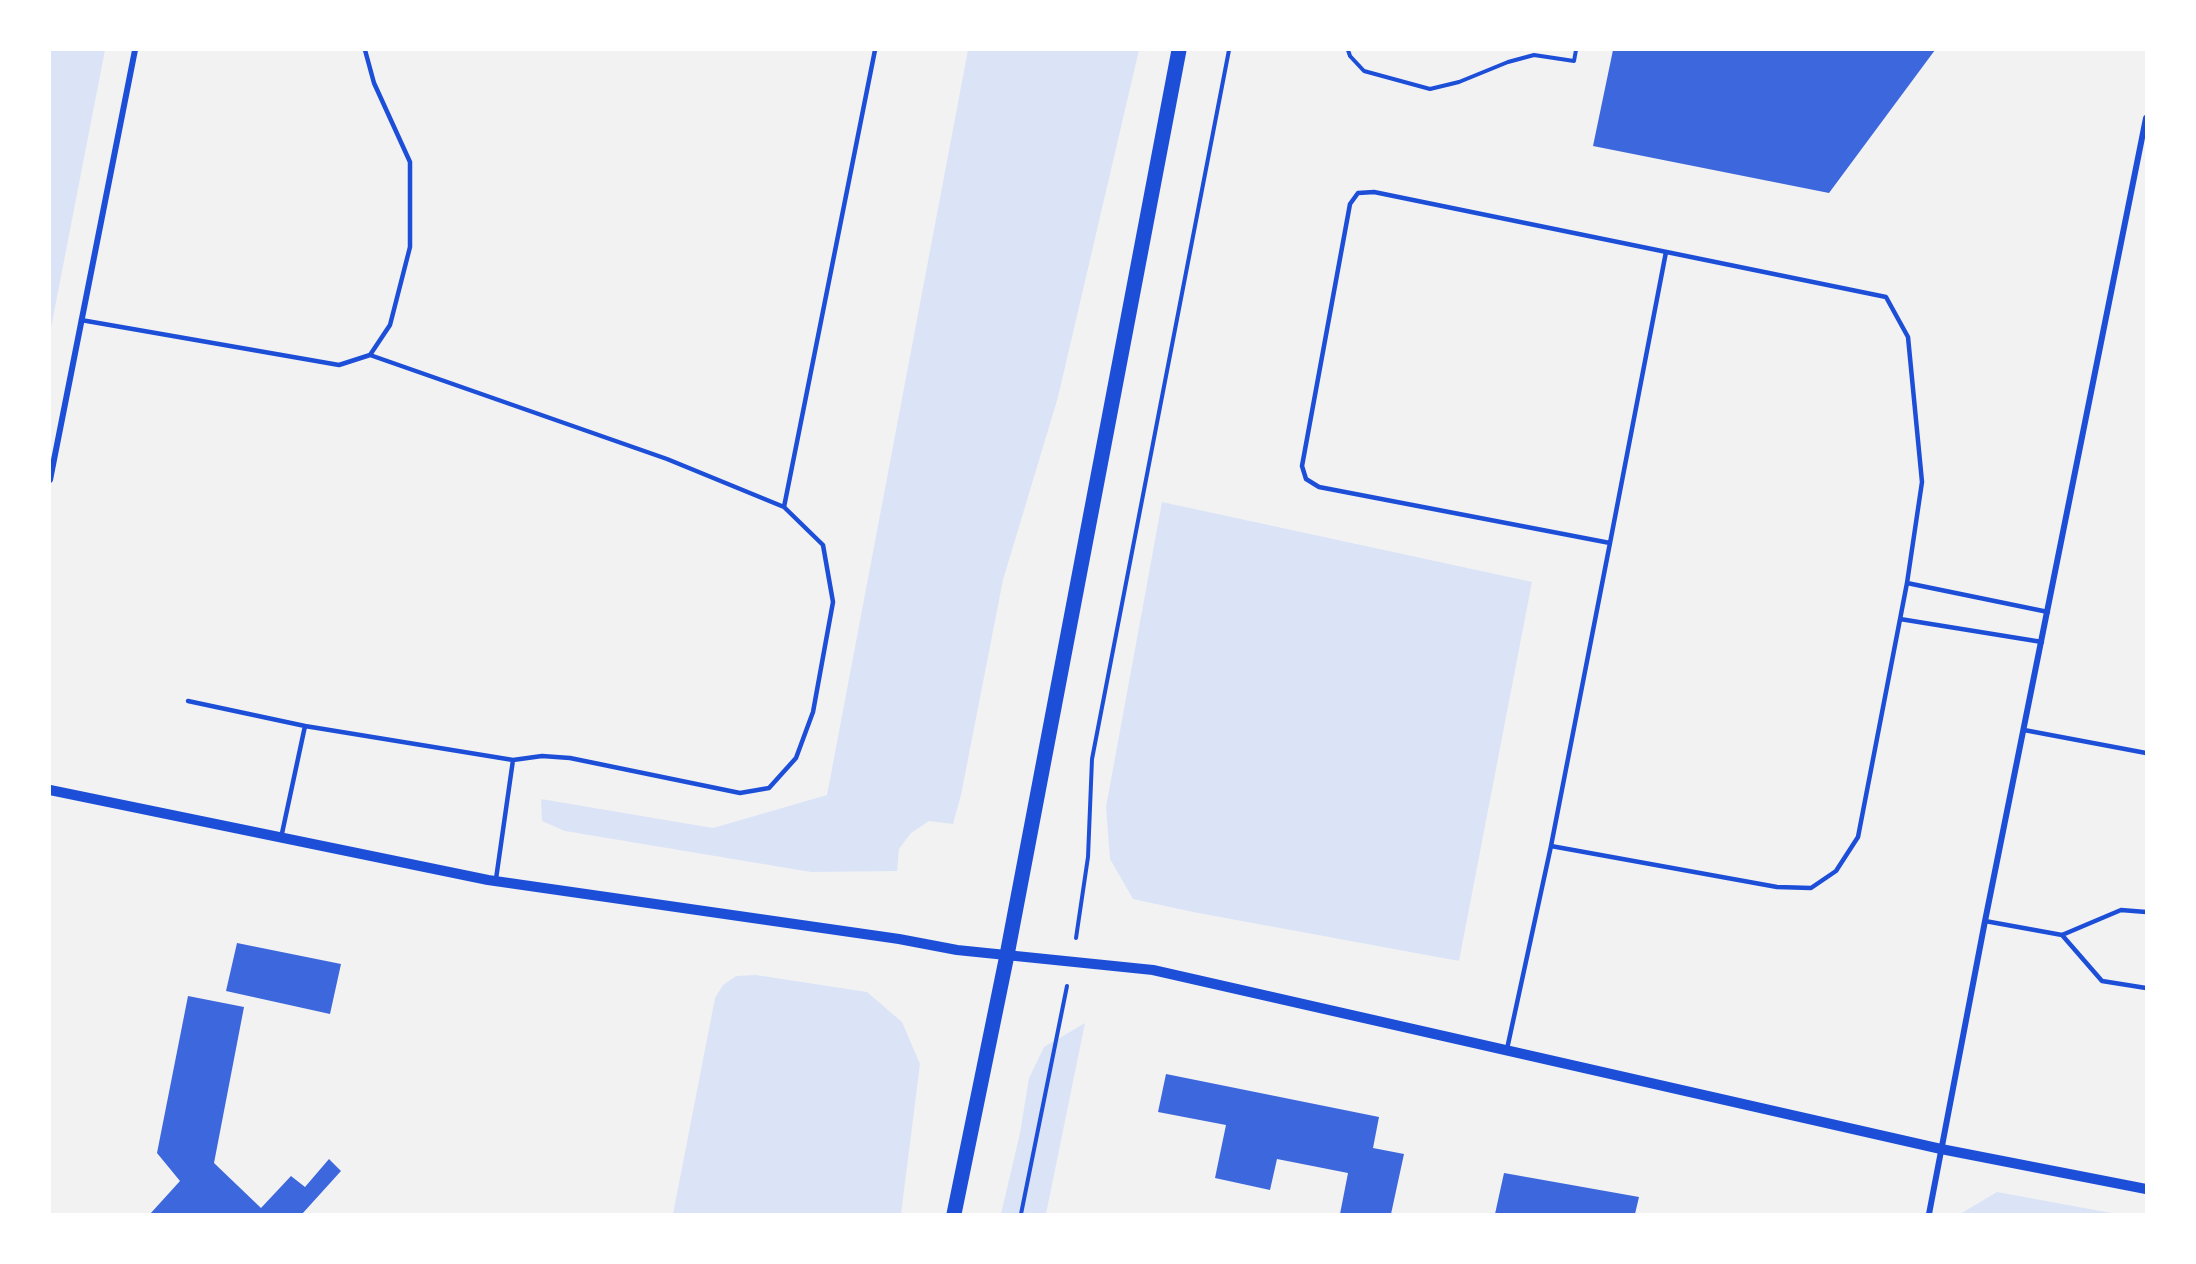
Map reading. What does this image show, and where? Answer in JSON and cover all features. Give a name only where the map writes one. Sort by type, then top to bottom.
[{"type":"main road","points":[[954,1215],[1007,955],[1179,50]]},
{"type":"street","points":[[50,480],[135,50]]},
{"type":"street","points":[[1929,1215],[1985,921],[2146,118]]},
{"type":"street","points":[[50,790],[495,881],[898,939],[957,950],[1153,970],[1941,1149],[2146,1189]]},
{"type":"lane","points":[[365,50],[374,83],[410,162],[410,247],[390,325],[370,355]]},
{"type":"lane","points":[[784,507],[875,50]]},
{"type":"lane","points":[[1551,846],[1777,887],[1811,888],[1836,871],[1858,837],[1907,582],[1922,482],[1908,337],[1886,297],[1374,192],[1358,193],[1350,204],[1302,466],[1306,479],[1319,487],[1610,543]]},
{"type":"lane","points":[[1507,1051],[1551,846],[1666,252]]},
{"type":"lane","points":[[81,320],[339,365],[370,355],[667,459],[784,507],[823,544],[833,602],[813,712],[796,758],[769,788],[740,793],[570,758],[542,756],[513,760],[305,726],[188,701]]},
{"type":"lane","points":[[1907,582],[2048,612]]},
{"type":"lane","points":[[1900,619],[2042,642]]},
{"type":"lane","points":[[281,838],[305,726]]},
{"type":"lane","points":[[2024,729],[2146,753]]},
{"type":"lane","points":[[495,881],[513,760]]},
{"type":"lane","points":[[1985,921],[2062,935],[2121,910],[2146,912]]},
{"type":"lane","points":[[2062,935],[2102,981],[2146,988]]},
{"type":"path","points":[[1021,1215],[1072,962],[1088,857],[1092,759],[1229,50]]},
{"type":"path","points":[[1348,50],[1350,56],[1364,71],[1430,89],[1534,54],[1574,61],[1576,50]]},
{"type":"shaded area","points":[[50,50],[105,50],[50,333]]},
{"type":"shaded area","points":[[968,50],[1139,50],[1058,397],[1003,580],[961,795],[953,824],[929,821],[911,833],[899,849],[897,871],[811,872],[565,831],[542,821],[541,799],[713,828],[827,795]]},
{"type":"shaded area","points":[[1162,502],[1532,582],[1459,961],[1133,899],[1110,859],[1106,807]]},
{"type":"shaded area","points":[[756,975],[867,992],[902,1022],[920,1064],[901,1214],[673,1214],[715,998],[723,985],[736,976]]},
{"type":"shaded area","points":[[1085,1023],[1046,1214],[1001,1214],[1020,1133],[1029,1078],[1044,1047]]},
{"type":"shaded area","points":[[1997,1192],[2117,1214],[1960,1214]]},
{"type":"building","points":[[1613,50],[1935,50],[1829,193],[1593,146]]},
{"type":"building","points":[[237,943],[341,964],[330,1014],[226,991]]},
{"type":"building","points":[[188,996],[244,1007],[214,1163],[261,1208],[291,1176],[305,1187],[329,1159],[341,1171],[302,1214],[150,1214],[180,1181],[157,1153]]},
{"type":"building","points":[[1166,1074],[1379,1117],[1373,1148],[1404,1154],[1391,1214],[1340,1214],[1348,1173],[1277,1159],[1270,1190],[1215,1178],[1226,1125],[1158,1112]]},
{"type":"building","points":[[1504,1173],[1639,1197],[1635,1214],[1495,1214]]}]
